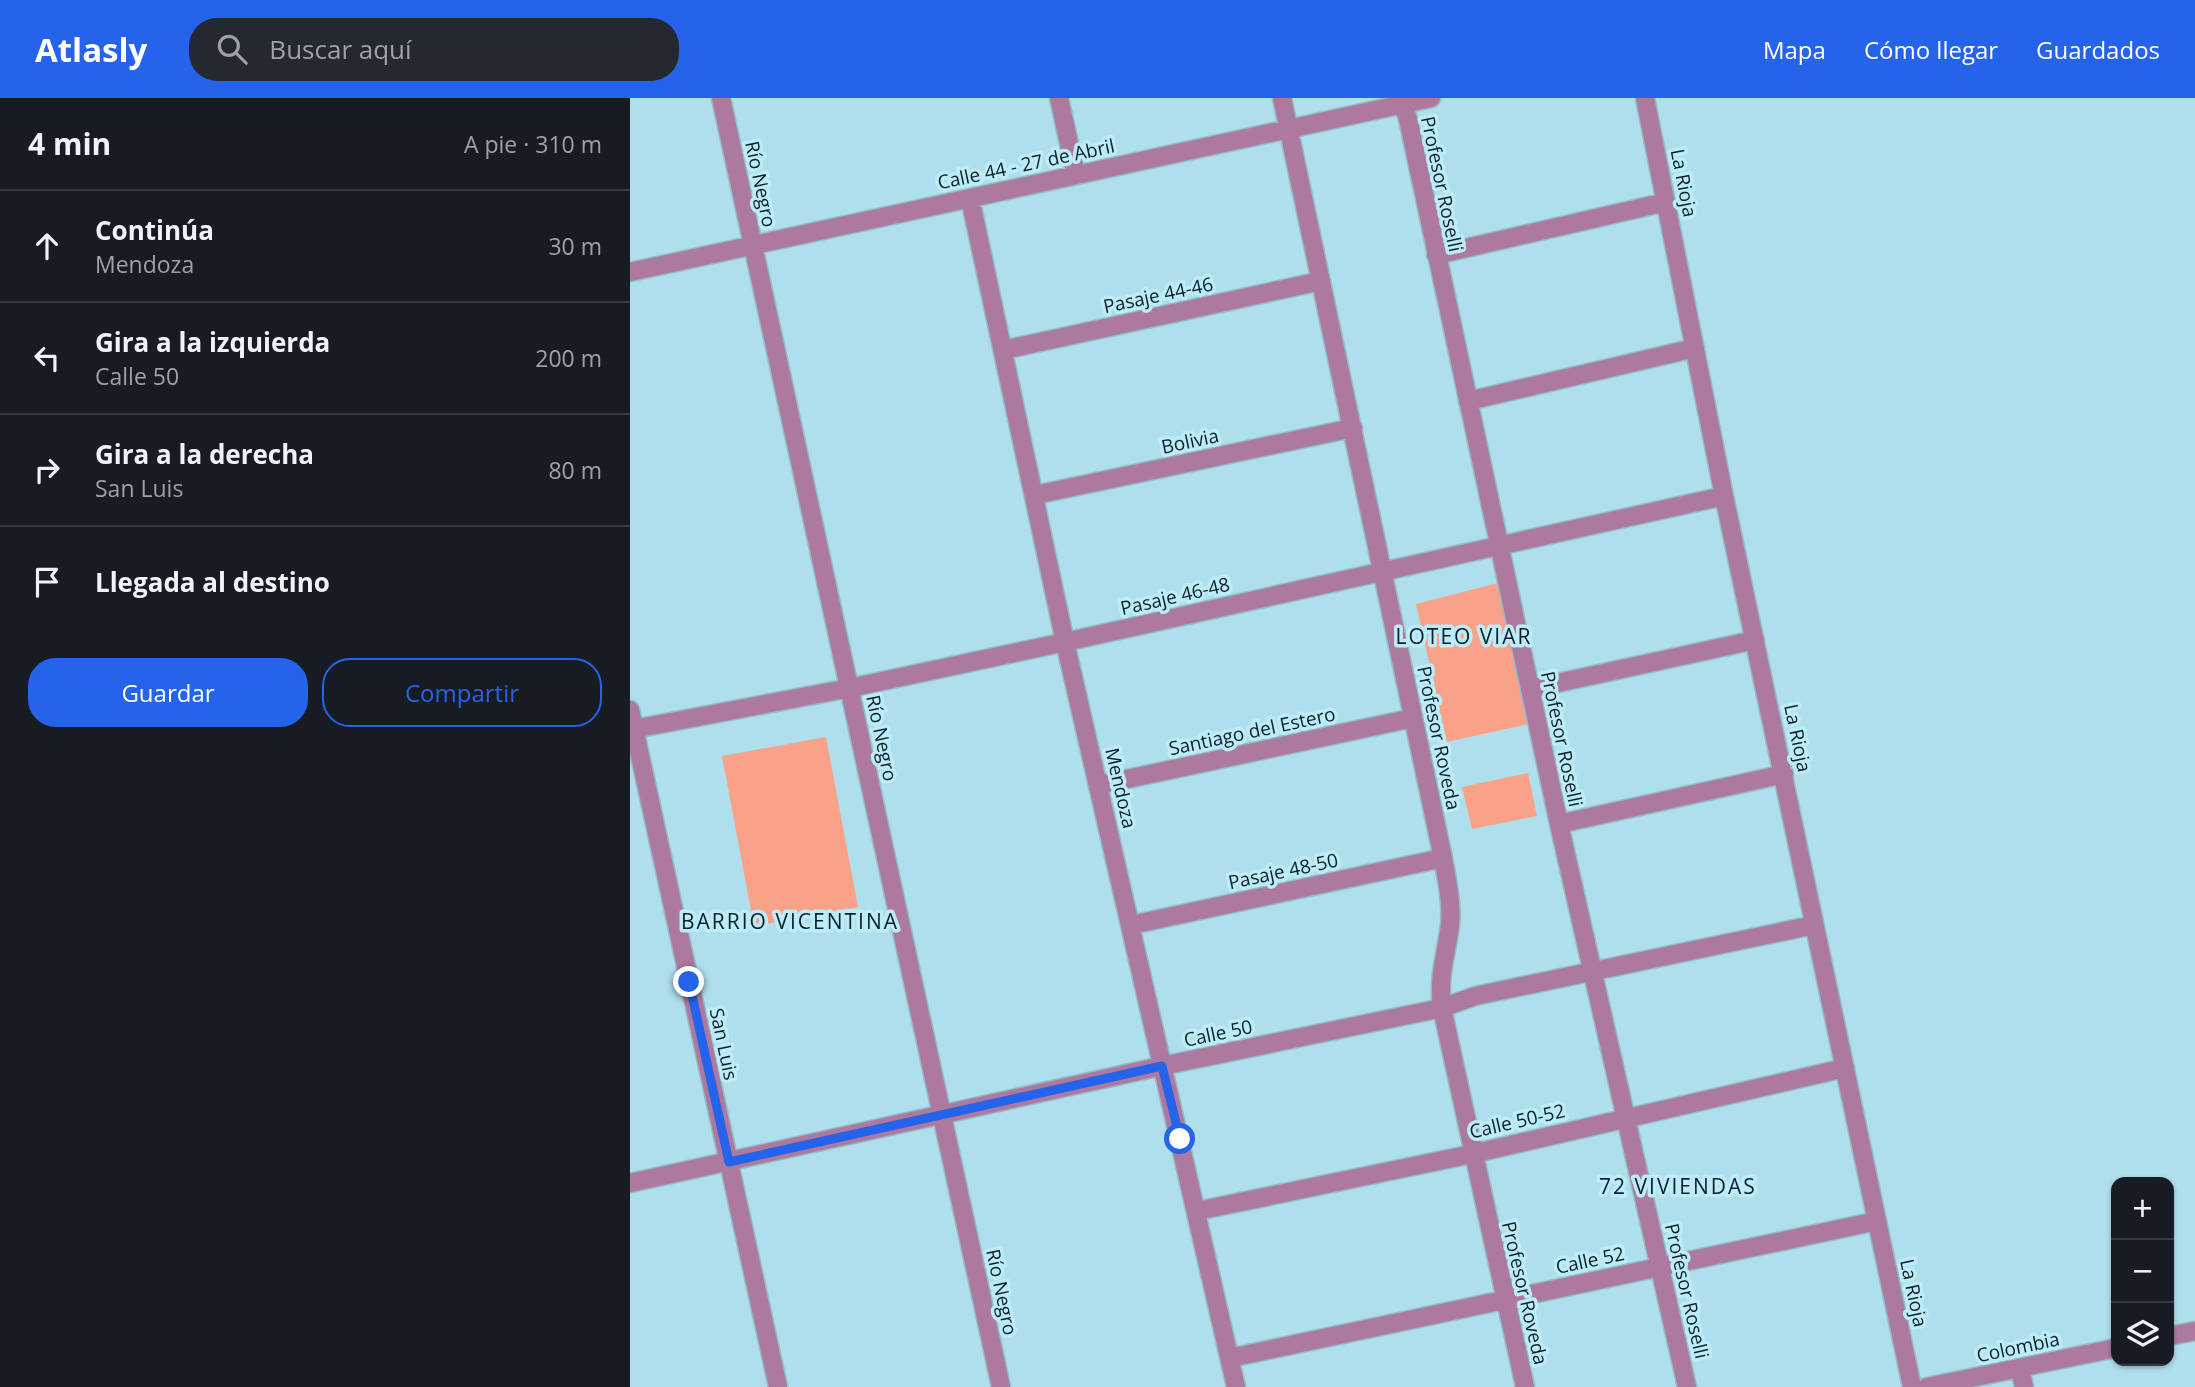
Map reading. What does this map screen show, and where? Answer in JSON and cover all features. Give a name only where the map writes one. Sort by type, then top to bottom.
[{"type":"street","name":"Río Negro","points":[[721,98],[1001,1387]]},
{"type":"street","points":[[1059,98],[1076,175]]},
{"type":"street","name":"Profesor Roveda","points":[[1282,98],[1443,858],[1450,898],[1450,923],[1440,976],[1442,1008],[1525,1387]]},
{"type":"street","name":"Calle 44 - 27 de Abril","points":[[630,272],[1402,101],[1431,98]]},
{"type":"street","name":"La Rioja","points":[[1645,98],[1724,496],[1912,1387]]},
{"type":"street","name":"Profesor Roselli","points":[[1402,101],[1559,824],[1687,1387]]},
{"type":"street","name":"Mendoza","points":[[970,198],[1065,642],[1236,1387]]},
{"type":"street","points":[[1436,254],[1666,202]]},
{"type":"street","name":"Pasaje 44-46","points":[[1003,350],[1321,281]]},
{"type":"street","points":[[1468,401],[1695,348]]},
{"type":"street","name":"Bolivia","points":[[1035,495],[1353,428]]},
{"type":"street","name":"Pasaje 46-48","points":[[634,729],[850,688],[1724,496]]},
{"type":"street","points":[[1530,689],[1755,640]]},
{"type":"street","name":"San Luis","points":[[630,710],[634,729],[634,752],[778,1387]]},
{"type":"street","name":"Santiago del Estero","points":[[1099,785],[1413,718]]},
{"type":"street","points":[[1559,824],[1784,774]]},
{"type":"street","name":"Pasaje 48-50","points":[[1131,925],[1443,858]]},
{"type":"street","name":"Calle 50","points":[[630,1183],[1162,1066],[1442,1008],[1475,996],[1593,970],[1814,925]]},
{"type":"street","name":"Calle 50-52","points":[[1197,1211],[1472,1154],[1845,1068]]},
{"type":"street","name":"Calle 52","points":[[1230,1358],[1877,1221]]},
{"type":"street","points":[[2174,1335],[2195,1331]]},
{"type":"street","name":"Colombia","points":[[1927,1387],[2111,1349]]},
{"type":"street","points":[[2020,1368],[2024,1387]]},
{"type":"shaded area","points":[[1498,583],[1528,724],[1447,742],[1416,604]]},
{"type":"shaded area","points":[[826,737],[858,907],[754,926],[722,756]]},
{"type":"shaded area","points":[[1528,773],[1537,816],[1472,829],[1462,787]]},
{"type":"district","name":"LOTEO VIAR","points":[[1464,637]]},
{"type":"district","name":"BARRIO VICENTINA","points":[[790,922]]},
{"type":"district","name":"72 VIVIENDAS","points":[[1678,1187]]},
{"type":"route","points":[[689,982],[729,1162],[1162,1066],[1180,1139]]}]
